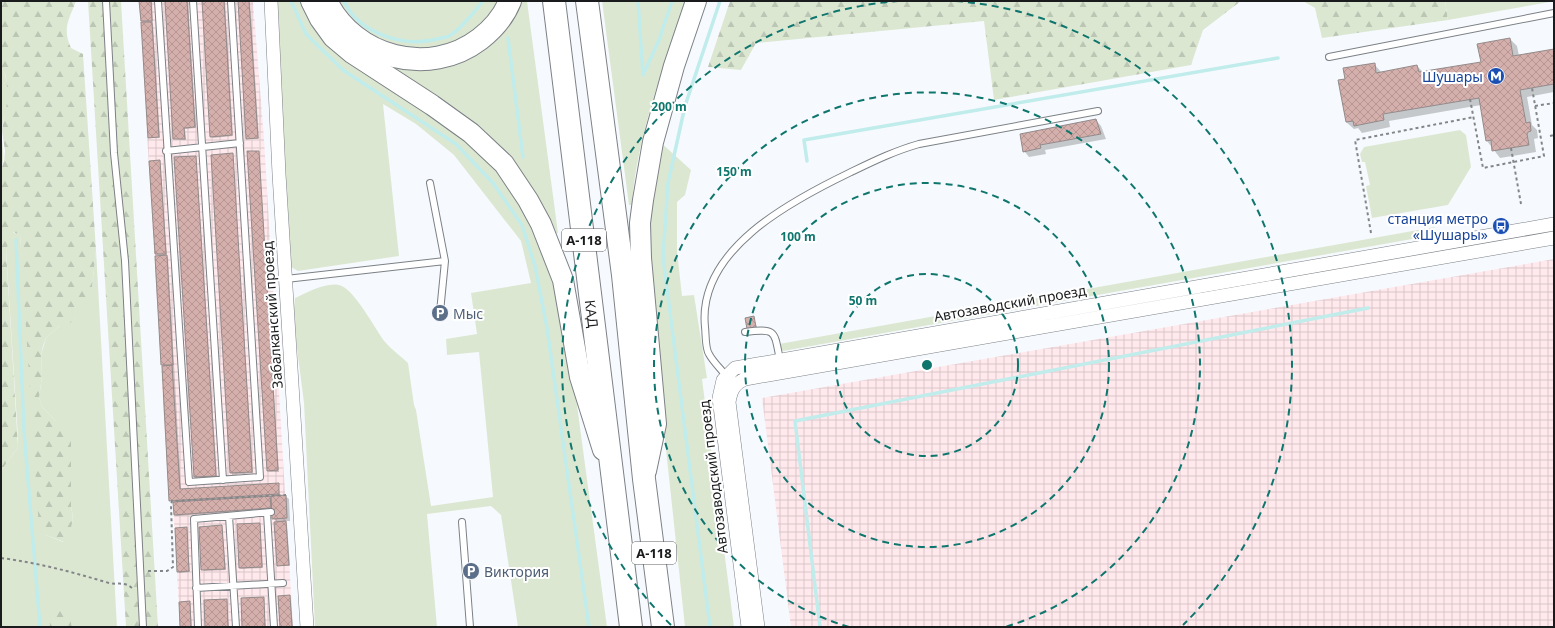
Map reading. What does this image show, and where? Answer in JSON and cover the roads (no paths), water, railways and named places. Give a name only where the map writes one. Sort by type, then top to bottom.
[{"type":"highway","points":[[326,1],[341,24],[371,47],[391,56],[429,60],[449,55],[469,47],[498,23],[510,1]]},
{"type":"highway","name":"КАД","points":[[554,1],[631,627]]},
{"type":"highway","name":"А-118","points":[[586,1],[623,275],[644,479],[663,627]]},
{"type":"main road","points":[[311,1],[320,19],[333,37],[352,53],[432,105],[471,133],[504,164],[528,200],[547,238],[563,280],[580,377],[612,479]]},
{"type":"main road","points":[[644,479],[656,424],[641,258],[640,223],[642,200],[653,142],[674,66],[696,1]]},
{"type":"street","name":"Забалканский проезд","points":[[271,1],[307,627]]},
{"type":"street","name":"Автозаводский проезд","points":[[758,627],[730,416],[730,381],[735,368],[1554,224]]},
{"type":"street","name":"Автозаводский проезд","points":[[748,627],[719,398],[723,380],[730,381],[745,379],[1554,238]]},
{"type":"lane","points":[[106,1],[114,153],[125,261],[139,572],[143,627]]},
{"type":"lane","points":[[158,1],[166,151],[188,482],[260,477],[232,1]]},
{"type":"lane","points":[[194,1],[222,480]]},
{"type":"lane","points":[[1329,57],[1554,13]]},
{"type":"lane","points":[[730,381],[708,353],[705,324],[707,296],[712,282],[729,255],[741,242],[761,226],[806,194],[898,150],[919,144],[1098,111]]},
{"type":"lane","points":[[166,151],[240,143]]},
{"type":"lane","points":[[430,183],[445,261],[440,312]]},
{"type":"lane","points":[[286,279],[445,261]]},
{"type":"lane","points":[[745,332],[765,329],[775,335],[780,360]]},
{"type":"lane","points":[[198,627],[194,519],[269,513],[274,627]]},
{"type":"lane","points":[[229,516],[236,627]]},
{"type":"lane","points":[[462,522],[470,627]]},
{"type":"lane","points":[[196,588],[284,583]]},
{"type":"waterway","points":[[291,1],[306,34],[343,70],[456,144],[493,183],[522,225],[535,266],[547,328],[589,627]]},
{"type":"waterway","points":[[344,1],[360,22],[371,29],[383,35],[411,41],[424,41],[451,35],[464,23],[483,1]]},
{"type":"waterway","points":[[638,1],[643,75],[659,40],[672,1]]},
{"type":"waterway","points":[[710,627],[663,257],[668,183],[685,106],[720,1]]},
{"type":"waterway","points":[[508,38],[523,157]]},
{"type":"waterway","points":[[807,161],[804,140],[1278,58]]},
{"type":"waterway","points":[[16,240],[24,431],[40,627]]},
{"type":"waterway","points":[[820,627],[795,421],[1368,308]]},
{"type":"place","name":"Шушары","points":[[1496,76]]},
{"type":"place","name":"станция метро «Шушары»","points":[[1501,226]]},
{"type":"place","name":"Мыс","points":[[440,313]]},
{"type":"place","name":"Виктория","points":[[471,571]]}]
